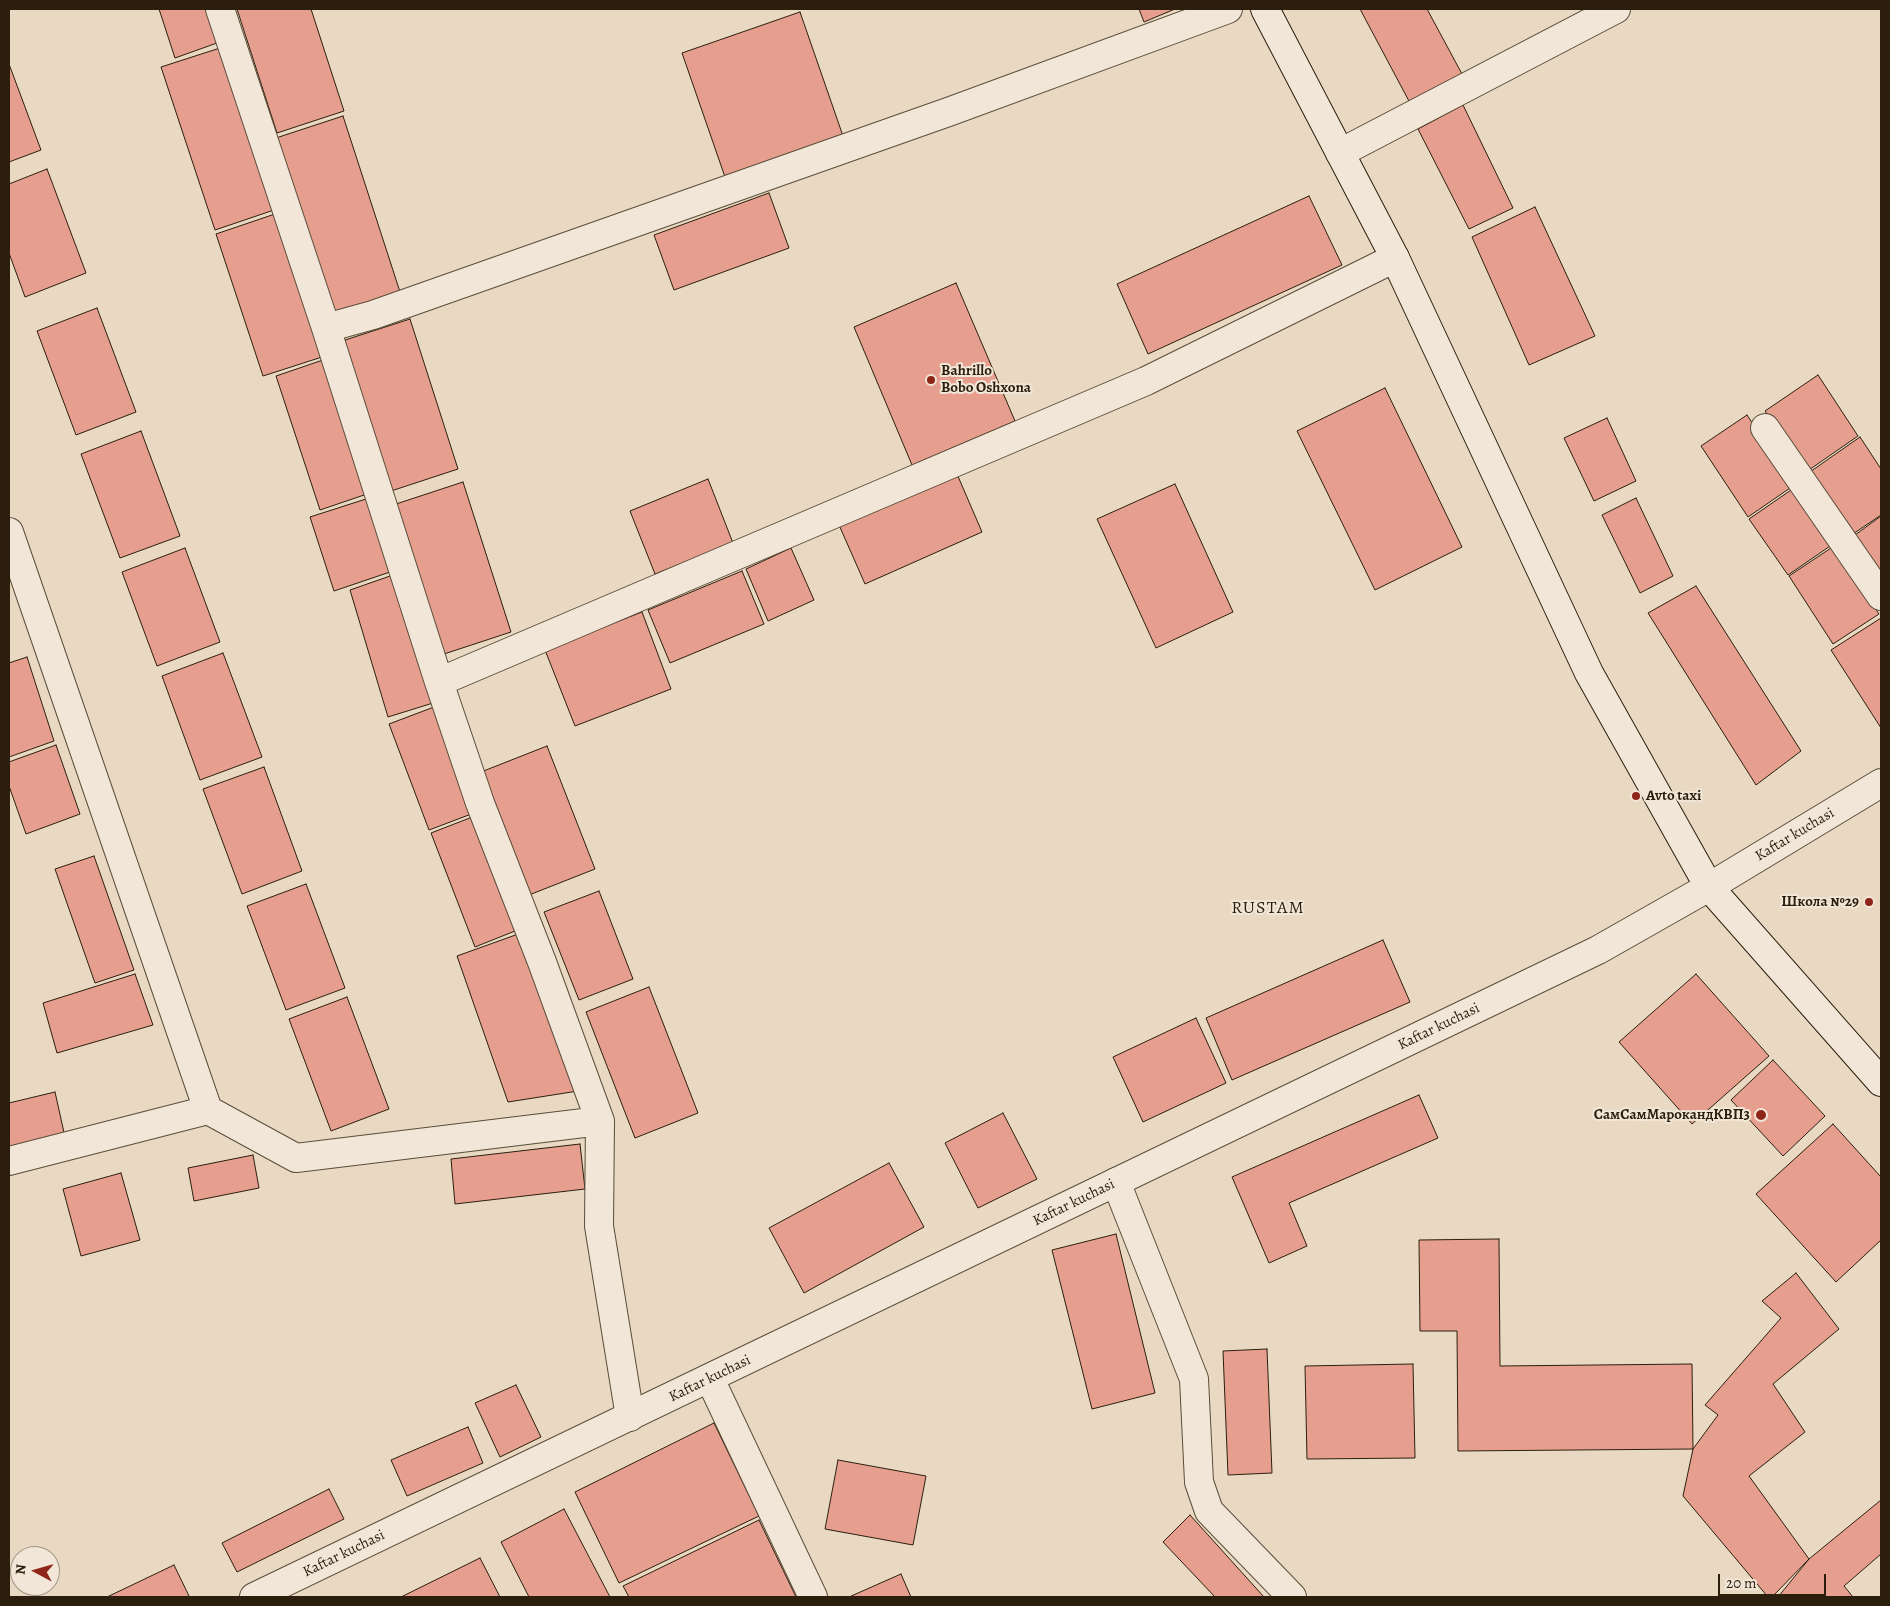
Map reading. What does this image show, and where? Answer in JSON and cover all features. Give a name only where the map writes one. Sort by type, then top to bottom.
[{"type":"street","points":[[220,9],[480,803],[542,962],[600,1121],[599,1226],[630,1417]]},
{"type":"street","points":[[326,328],[382,312],[951,111],[1228,9]]},
{"type":"street","points":[[1265,9],[1395,258],[1589,673],[1709,887],[1881,1082]]},
{"type":"street","points":[[1340,153],[1616,9]]},
{"type":"street","points":[[439,682],[1146,380],[1395,258]]},
{"type":"street","points":[[1765,428],[1881,596]]},
{"type":"street","points":[[9,532],[208,1110],[296,1158],[600,1121]]},
{"type":"street","name":"Kaftar kuchasi","points":[[254,1597],[1598,950],[1709,887],[1881,783]]},
{"type":"street","points":[[9,1160],[208,1110]]},
{"type":"street","points":[[1116,1182],[1194,1379],[1199,1482],[1209,1511],[1292,1597]]},
{"type":"street","points":[[710,1379],[813,1597]]},
{"type":"building","points":[[159,9],[206,9],[217,43],[175,58]]},
{"type":"building","points":[[237,9],[311,9],[344,111],[277,133]]},
{"type":"building","points":[[1139,9],[1175,9],[1144,22]]},
{"type":"building","points":[[1360,9],[1427,9],[1462,74],[1410,103]]},
{"type":"building","points":[[800,12],[843,136],[725,177],[682,53]]},
{"type":"building","points":[[220,48],[274,210],[215,230],[161,67]]},
{"type":"building","points":[[9,64],[41,150],[9,162]]},
{"type":"building","points":[[1463,105],[1513,208],[1469,229],[1418,129]]},
{"type":"building","points":[[343,116],[401,295],[334,317],[276,138]]},
{"type":"building","points":[[47,169],[86,273],[25,297],[9,253],[9,184]]},
{"type":"building","points":[[769,193],[789,248],[674,290],[654,235]]},
{"type":"building","points":[[1309,196],[1342,265],[1148,354],[1117,284]]},
{"type":"building","points":[[1535,207],[1595,336],[1529,365],[1472,237]]},
{"type":"building","points":[[275,214],[322,357],[263,376],[216,234]]},
{"type":"building","points":[[956,283],[1015,421],[912,465],[854,327]]},
{"type":"building","points":[[97,308],[136,412],[76,435],[37,331]]},
{"type":"building","points":[[410,319],[458,469],[391,491],[342,341]]},
{"type":"building","points":[[323,360],[367,494],[320,510],[276,376]]},
{"type":"building","points":[[1818,375],[1858,436],[1806,472],[1765,411]]},
{"type":"building","points":[[1385,388],[1462,547],[1375,590],[1297,431]]},
{"type":"building","points":[[1747,415],[1793,486],[1748,517],[1701,446]]},
{"type":"building","points":[[1607,418],[1636,481],[1594,501],[1564,438]]},
{"type":"building","points":[[141,431],[180,536],[120,558],[81,454]]},
{"type":"building","points":[[1860,437],[1881,469],[1881,515],[1850,536],[1807,474]]},
{"type":"building","points":[[957,474],[982,532],[865,584],[839,525]]},
{"type":"building","points":[[708,479],[733,543],[655,574],[630,511]]},
{"type":"building","points":[[463,482],[511,632],[444,654],[396,504]]},
{"type":"building","points":[[1175,484],[1233,612],[1156,648],[1097,519]]},
{"type":"building","points":[[1794,488],[1833,544],[1788,575],[1749,519]]},
{"type":"building","points":[[369,498],[393,571],[334,591],[310,517]]},
{"type":"building","points":[[1636,498],[1673,576],[1640,593],[1602,515]]},
{"type":"building","points":[[1881,516],[1881,582],[1851,538]]},
{"type":"building","points":[[1834,546],[1879,614],[1833,644],[1789,576]]},
{"type":"building","points":[[185,548],[220,642],[157,666],[122,572]]},
{"type":"building","points":[[791,548],[814,600],[768,621],[746,569]]},
{"type":"building","points":[[742,571],[764,624],[670,663],[648,610]]},
{"type":"building","points":[[393,575],[433,703],[388,717],[350,590]]},
{"type":"building","points":[[1696,586],[1801,751],[1756,785],[1648,613]]},
{"type":"building","points":[[642,612],[671,689],[575,726],[545,650]]},
{"type":"building","points":[[1881,618],[1881,728],[1831,650]]},
{"type":"building","points":[[223,653],[262,757],[200,780],[162,676]]},
{"type":"building","points":[[27,657],[54,741],[9,757],[9,663]]},
{"type":"building","points":[[434,707],[474,813],[429,830],[389,724]]},
{"type":"building","points":[[56,745],[80,814],[26,834],[9,786],[9,762]]},
{"type":"building","points":[[547,746],[595,869],[529,895],[481,772]]},
{"type":"building","points":[[264,767],[302,871],[242,894],[203,789]]},
{"type":"building","points":[[475,816],[520,929],[475,947],[431,833]]},
{"type":"building","points":[[94,856],[134,970],[95,983],[55,869]]},
{"type":"building","points":[[306,884],[345,988],[286,1010],[247,906]]},
{"type":"building","points":[[599,891],[633,979],[579,1000],[544,912]]},
{"type":"building","points":[[521,933],[578,1091],[508,1102],[457,956]]},
{"type":"building","points":[[1383,940],[1410,1002],[1232,1080],[1206,1018]]},
{"type":"building","points":[[135,974],[153,1025],[57,1053],[43,1003]]},
{"type":"building","points":[[1696,974],[1769,1056],[1692,1124],[1619,1042]]},
{"type":"building","points":[[649,987],[698,1113],[635,1138],[586,1012]]},
{"type":"building","points":[[347,997],[389,1109],[331,1131],[289,1019]]},
{"type":"building","points":[[1196,1018],[1226,1083],[1143,1122],[1113,1057]]},
{"type":"building","points":[[1773,1060],[1825,1116],[1783,1156],[1731,1100]]},
{"type":"building","points":[[55,1092],[65,1137],[9,1150],[9,1103]]},
{"type":"building","points":[[1419,1095],[1438,1138],[1289,1203],[1307,1246],[1269,1263],[1232,1177]]},
{"type":"building","points":[[1003,1113],[1037,1179],[978,1208],[945,1143]]},
{"type":"building","points":[[1833,1124],[1881,1177],[1881,1240],[1836,1282],[1756,1194]]},
{"type":"building","points":[[580,1144],[585,1189],[455,1204],[451,1159]]},
{"type":"building","points":[[253,1155],[259,1188],[194,1201],[188,1168]]},
{"type":"building","points":[[889,1163],[924,1227],[804,1293],[769,1228]]},
{"type":"building","points":[[121,1173],[140,1240],[81,1256],[63,1189]]},
{"type":"building","points":[[1116,1234],[1155,1393],[1092,1409],[1052,1250]]},
{"type":"building","points":[[1499,1239],[1500,1366],[1692,1364],[1693,1449],[1458,1451],[1457,1331],[1420,1331],[1419,1240]]},
{"type":"building","points":[[1796,1273],[1839,1329],[1773,1384],[1805,1432],[1749,1476],[1809,1559],[1772,1597],[1768,1597],[1683,1496],[1693,1449],[1718,1415],[1705,1405],[1781,1318],[1762,1301]]},
{"type":"building","points":[[1267,1349],[1272,1473],[1228,1475],[1223,1351]]},
{"type":"building","points":[[1413,1364],[1415,1458],[1307,1459],[1305,1366]]},
{"type":"building","points":[[516,1385],[541,1437],[500,1457],[475,1403]]},
{"type":"building","points":[[714,1423],[759,1516],[619,1583],[575,1492]]},
{"type":"building","points":[[468,1427],[483,1463],[407,1496],[391,1460]]},
{"type":"building","points":[[838,1460],[926,1476],[913,1545],[825,1529]]},
{"type":"building","points":[[329,1489],[344,1519],[237,1572],[222,1543]]},
{"type":"building","points":[[1881,1500],[1881,1554],[1844,1586],[1853,1597],[1778,1597],[1809,1559]]},
{"type":"building","points":[[564,1509],[610,1597],[529,1597],[501,1542]]},
{"type":"building","points":[[1190,1515],[1264,1597],[1215,1597],[1163,1542]]},
{"type":"building","points":[[759,1520],[796,1597],[629,1597],[623,1586]]},
{"type":"building","points":[[480,1558],[500,1597],[401,1597]]},
{"type":"building","points":[[174,1565],[189,1596],[187,1597],[107,1597]]},
{"type":"building","points":[[901,1574],[911,1597],[849,1597]]},
{"type":"place","name":"Bahrillo Bobo Oshxona","points":[[931,380]]},
{"type":"place","name":"Avto taxi","points":[[1636,796]]},
{"type":"place","name":"Школа №29","points":[[1869,902]]},
{"type":"place","name":"СамСамМарокандКВП3","points":[[1761,1115]]},
{"type":"district","name":"RUSTAM","points":[[1268,909]]}]
